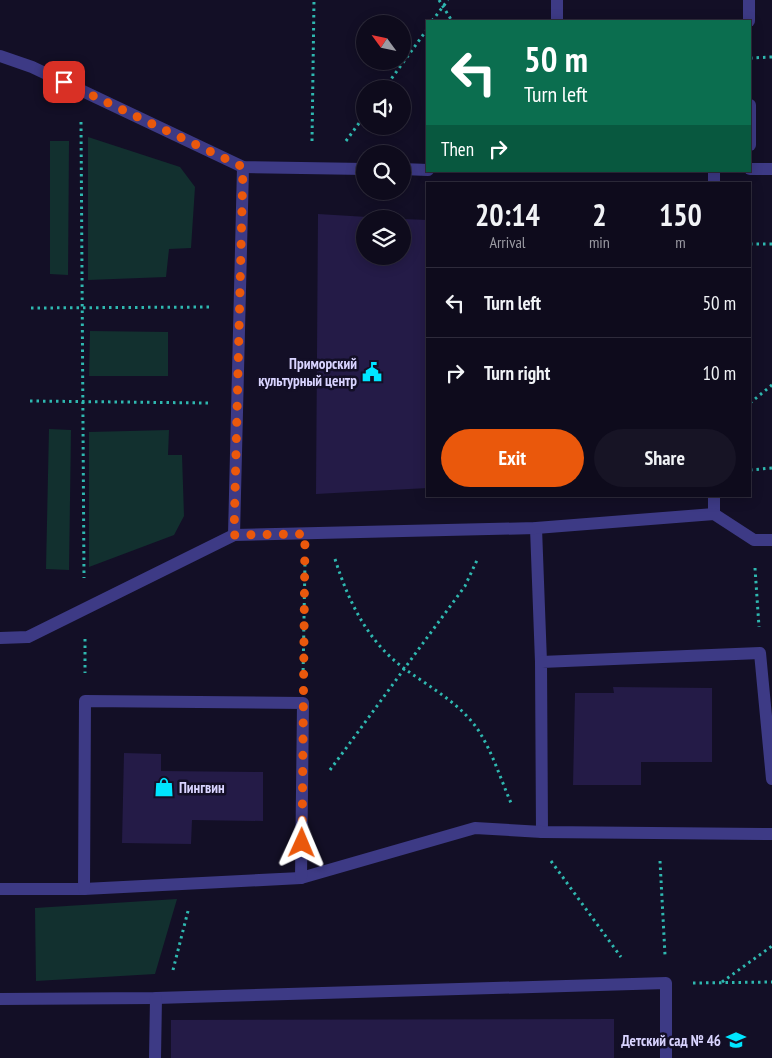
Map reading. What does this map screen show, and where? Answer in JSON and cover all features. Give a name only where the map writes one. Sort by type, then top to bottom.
[{"type":"lane","points":[[557,0],[557,20]]},
{"type":"lane","points":[[749,0],[749,20]]},
{"type":"lane","points":[[0,56],[32,67],[243,167],[356,169]]},
{"type":"lane","points":[[234,535],[243,167]]},
{"type":"lane","points":[[411,169],[426,170]]},
{"type":"lane","points":[[751,170],[772,169]]},
{"type":"lane","points":[[714,497],[714,514]]},
{"type":"lane","points":[[0,638],[28,637],[234,535],[536,528],[714,514],[754,540],[772,540]]},
{"type":"lane","points":[[536,528],[541,662],[542,832]]},
{"type":"lane","points":[[541,662],[760,652],[772,779]]},
{"type":"lane","points":[[84,889],[86,701],[303,703],[301,878]]},
{"type":"lane","points":[[0,890],[84,889],[301,878],[475,828],[542,832],[772,834]]},
{"type":"lane","points":[[0,999],[156,998],[666,983],[666,1058]]},
{"type":"lane","points":[[155,1058],[156,998]]},
{"type":"path","points":[[312,169],[314,0]]},
{"type":"path","points":[[439,0],[451,20]]},
{"type":"path","points":[[433,20],[448,0]]},
{"type":"path","points":[[390,80],[426,31]]},
{"type":"path","points":[[751,58],[772,57]]},
{"type":"path","points":[[80,90],[84,582]]},
{"type":"path","points":[[751,244],[772,244]]},
{"type":"path","points":[[31,308],[239,306]]},
{"type":"path","points":[[751,402],[772,384]]},
{"type":"path","points":[[30,402],[237,403]]},
{"type":"path","points":[[751,470],[772,468]]},
{"type":"path","points":[[302,809],[465,586],[492,529]]},
{"type":"path","points":[[326,533],[342,583],[365,631],[404,669],[451,701],[480,732],[524,830]]},
{"type":"path","points":[[303,703],[305,534]]},
{"type":"path","points":[[754,540],[760,652]]},
{"type":"path","points":[[85,631],[86,701]]},
{"type":"path","points":[[542,832],[542,849],[640,983]]},
{"type":"path","points":[[658,833],[666,983],[772,982]]},
{"type":"path","points":[[156,998],[172,973],[194,883]]},
{"type":"path","points":[[721,983],[772,946]]},
{"type":"green space","points":[[88,137],[180,167],[195,187],[191,248],[169,249],[166,277],[88,280]]},
{"type":"green space","points":[[50,141],[69,141],[68,275],[50,274]]},
{"type":"green space","points":[[90,331],[168,332],[168,376],[89,376]]},
{"type":"green space","points":[[49,429],[71,430],[69,570],[46,569]]},
{"type":"green space","points":[[169,430],[168,455],[182,455],[184,516],[174,535],[89,567],[89,432]]},
{"type":"green space","points":[[177,899],[155,974],[36,981],[35,908]]},
{"type":"building","name":"Приморский культурный центр","points":[[318,214],[356,216],[356,265],[411,265],[411,219],[426,220],[426,488],[316,494]]},
{"type":"building","points":[[613,687],[712,688],[712,762],[641,762],[641,785],[573,785],[575,693],[614,693]]},
{"type":"building","points":[[124,753],[161,754],[161,771],[263,772],[263,821],[192,820],[191,844],[122,843]]},
{"type":"building","points":[[614,1019],[614,1058],[171,1058],[171,1020]]},
{"type":"place","name":"Приморский культурный центр","points":[[372,372]]},
{"type":"place","name":"Пингвин","points":[[164,787]]},
{"type":"place","name":"Детский сад № 46","points":[[736,1040]]},
{"type":"route","points":[[64,82],[243,167],[234,535],[305,534],[302,843]]}]
